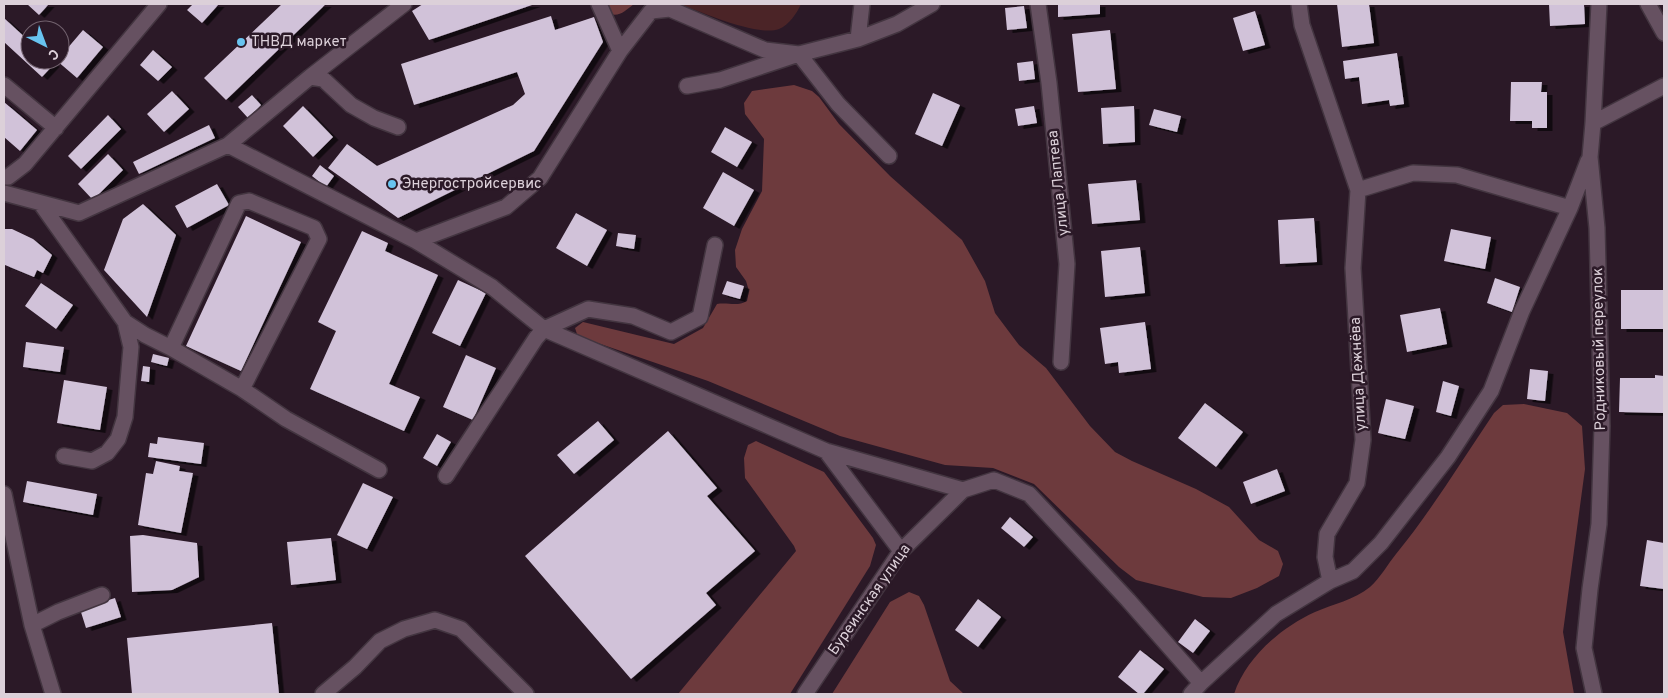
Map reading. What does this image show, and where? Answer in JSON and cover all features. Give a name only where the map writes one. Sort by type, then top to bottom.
[{"type":"street","points":[[4,177],[25,164],[158,4]]},
{"type":"street","points":[[4,193],[79,214],[228,146],[310,76],[404,4]]},
{"type":"street","points":[[599,4],[620,51]]},
{"type":"street","points":[[858,39],[862,4]]},
{"type":"street","points":[[688,86],[720,80],[798,54],[858,39],[897,24],[932,4]]},
{"type":"street","name":"улица Лаптева","points":[[1038,4],[1049,83],[1067,264],[1061,362]]},
{"type":"street","name":"улица Дежнёва","points":[[1298,4],[1302,25],[1358,190],[1353,268],[1363,440],[1357,484],[1327,534],[1324,557],[1330,581]]},
{"type":"street","name":"Родниковый переулок","points":[[1594,694],[1584,648],[1599,524],[1602,426],[1597,228],[1590,157],[1594,123],[1599,4]]},
{"type":"street","points":[[1648,4],[1664,33]]},
{"type":"street","points":[[416,241],[506,207],[540,178],[620,51],[651,7],[670,9],[765,50],[798,54],[838,104],[889,156]]},
{"type":"street","points":[[310,76],[323,79],[352,105],[374,118],[398,127]]},
{"type":"street","points":[[4,85],[56,128]]},
{"type":"street","points":[[1594,123],[1664,86]]},
{"type":"street","points":[[228,146],[416,241],[492,287],[544,329],[826,451],[963,490],[994,480],[1029,494],[1128,600],[1201,683]]},
{"type":"street","points":[[1191,694],[1276,614],[1330,581],[1353,572],[1380,543],[1448,457],[1491,391],[1522,311],[1570,208],[1590,157]]},
{"type":"street","points":[[1358,190],[1413,173],[1457,175],[1570,208]]},
{"type":"street","points":[[171,348],[239,202],[249,201],[314,228],[318,239],[242,389]]},
{"type":"street","points":[[41,204],[125,322],[242,389],[286,419],[379,470]]},
{"type":"street","points":[[446,476],[536,338],[544,329],[588,309],[633,316],[671,332],[700,317],[715,245]]},
{"type":"street","points":[[64,456],[92,461],[107,453],[118,439],[124,417],[131,347],[125,322]]},
{"type":"street","points":[[826,451],[900,551]]},
{"type":"street","name":"Буреинская улица","points":[[805,694],[900,551],[963,490]]},
{"type":"street","points":[[4,494],[32,625],[53,694]]},
{"type":"street","points":[[32,625],[58,612],[102,595]]},
{"type":"street","points":[[323,694],[355,667],[380,641],[404,628],[435,620],[461,629],[526,694]]},
{"type":"shaded area","points":[[607,4],[634,4],[623,12],[614,15],[610,14]]},
{"type":"shaded area","points":[[679,4],[801,4],[795,15],[786,25],[769,31],[744,27]]},
{"type":"shaded area","points":[[794,85],[812,91],[819,97],[839,124],[890,176],[962,240],[985,281],[995,313],[1019,345],[1046,368],[1090,426],[1115,452],[1196,489],[1229,507],[1259,540],[1278,551],[1283,564],[1279,576],[1257,588],[1231,598],[1203,597],[1136,580],[1119,567],[1034,484],[993,468],[945,465],[840,436],[708,381],[586,339],[577,334],[575,328],[583,322],[674,344],[703,328],[717,304],[740,304],[747,301],[749,291],[746,281],[736,267],[735,250],[742,229],[762,191],[764,139],[745,114],[744,103],[752,91]]},
{"type":"shaded area","points":[[1524,404],[1567,413],[1582,426],[1585,469],[1563,632],[1574,694],[1234,694],[1247,668],[1277,635],[1315,612],[1357,595],[1374,583],[1422,520],[1494,413],[1503,405]]},
{"type":"shaded area","points":[[756,441],[824,472],[873,538],[876,545],[870,566],[790,694],[678,694],[796,551],[745,478],[744,458],[748,445]]},
{"type":"shaded area","points":[[909,592],[919,596],[924,605],[950,681],[964,694],[832,694],[890,602]]},
{"type":"building","points":[[27,4],[49,4],[39,15]]},
{"type":"building","points":[[193,4],[219,4],[202,23],[187,10]]},
{"type":"building","points":[[282,4],[326,4],[226,100],[204,78]]},
{"type":"building","points":[[423,4],[535,4],[429,40],[412,11]]},
{"type":"building","points":[[1058,4],[1100,4],[1100,14],[1058,17]]},
{"type":"building","points":[[1337,4],[1369,4],[1374,43],[1342,47]]},
{"type":"building","points":[[1549,4],[1584,4],[1585,24],[1550,26]]},
{"type":"building","points":[[1024,6],[1027,28],[1007,30],[1005,8]]},
{"type":"building","points":[[1255,11],[1265,45],[1243,51],[1233,18]]},
{"type":"building","points":[[551,16],[555,30],[594,17],[603,42],[534,151],[398,218],[328,168],[347,144],[377,166],[513,105],[525,94],[517,72],[414,105],[401,64]]},
{"type":"building","points":[[4,18],[20,33],[20,57],[4,42]]},
{"type":"building","points":[[83,30],[103,47],[77,78],[68,70],[70,70],[70,45]]},
{"type":"building","points":[[1110,30],[1116,89],[1078,92],[1072,34]]},
{"type":"building","points":[[153,50],[172,67],[158,81],[140,65]]},
{"type":"building","points":[[1397,53],[1404,104],[1390,106],[1389,100],[1362,104],[1359,77],[1345,79],[1343,61]]},
{"type":"building","points":[[1033,61],[1035,79],[1019,81],[1017,63]]},
{"type":"building","points":[[34,70],[48,70],[42,77]]},
{"type":"building","points":[[1511,82],[1542,82],[1541,92],[1547,92],[1547,128],[1532,128],[1532,121],[1510,121]]},
{"type":"building","points":[[172,91],[189,109],[164,132],[147,114]]},
{"type":"building","points":[[933,93],[960,105],[942,146],[915,134]]},
{"type":"building","points":[[252,95],[261,105],[248,118],[238,107]]},
{"type":"building","points":[[4,102],[37,130],[20,151],[4,137]]},
{"type":"building","points":[[303,106],[333,137],[313,157],[283,126]]},
{"type":"building","points":[[1034,106],[1037,123],[1018,126],[1015,109]]},
{"type":"building","points":[[1134,106],[1135,142],[1103,144],[1101,108]]},
{"type":"building","points":[[1154,109],[1181,116],[1177,132],[1149,125]]},
{"type":"building","points":[[108,115],[121,129],[81,169],[68,156]]},
{"type":"building","points":[[209,125],[215,138],[139,174],[133,162]]},
{"type":"building","points":[[725,127],[752,142],[737,167],[711,152]]},
{"type":"building","points":[[108,154],[123,170],[93,200],[78,184]]},
{"type":"building","points":[[320,165],[334,176],[326,187],[312,176]]},
{"type":"building","points":[[723,172],[754,190],[734,226],[703,208]]},
{"type":"building","points":[[1136,180],[1140,220],[1092,224],[1088,184]]},
{"type":"building","points":[[217,184],[229,205],[187,228],[175,206]]},
{"type":"building","points":[[143,204],[176,235],[147,317],[104,270],[123,219]]},
{"type":"building","points":[[576,213],[607,230],[587,266],[556,248]]},
{"type":"building","points":[[246,216],[301,242],[241,371],[186,346]]},
{"type":"building","points":[[1314,218],[1317,262],[1280,264],[1278,220]]},
{"type":"building","points":[[4,229],[12,229],[33,239],[52,255],[43,273],[37,270],[34,277],[5,265],[4,269]]},
{"type":"building","points":[[1451,229],[1491,237],[1485,269],[1444,261]]},
{"type":"building","points":[[362,231],[388,243],[385,251],[438,275],[389,384],[420,397],[404,431],[310,389],[336,331],[318,322]]},
{"type":"building","points":[[618,233],[636,235],[634,249],[616,246]]},
{"type":"building","points":[[1140,247],[1145,293],[1105,297],[1101,251]]},
{"type":"building","points":[[1495,278],[1520,287],[1512,312],[1487,303]]},
{"type":"building","points":[[458,280],[486,293],[460,346],[432,333]]},
{"type":"building","points":[[727,281],[744,286],[740,299],[722,294]]},
{"type":"building","points":[[41,283],[73,305],[56,329],[25,306]]},
{"type":"building","points":[[1621,290],[1664,290],[1664,329],[1621,329]]},
{"type":"building","points":[[1440,308],[1447,344],[1407,352],[1400,315]]},
{"type":"building","points":[[1145,322],[1151,369],[1119,373],[1118,362],[1105,364],[1100,328]]},
{"type":"building","points":[[26,342],[64,347],[60,372],[23,367]]},
{"type":"building","points":[[153,354],[169,358],[167,366],[151,362]]},
{"type":"building","points":[[466,355],[496,368],[473,420],[443,407]]},
{"type":"building","points":[[143,366],[150,367],[149,382],[141,381]]},
{"type":"building","points":[[1530,369],[1548,371],[1545,401],[1527,399]]},
{"type":"building","points":[[1655,375],[1664,376],[1664,413],[1619,412],[1620,378],[1655,378]]},
{"type":"building","points":[[64,380],[107,387],[100,430],[57,423]]},
{"type":"building","points":[[1443,381],[1459,386],[1451,416],[1436,412]]},
{"type":"building","points":[[1386,399],[1414,406],[1405,439],[1378,433]]},
{"type":"building","points":[[1205,403],[1243,432],[1216,467],[1178,438]]},
{"type":"building","points":[[598,421],[614,440],[574,474],[557,455]]},
{"type":"building","points":[[668,431],[717,488],[707,496],[755,551],[706,593],[716,605],[631,679],[525,556]]},
{"type":"building","points":[[437,434],[451,442],[437,466],[423,458]]},
{"type":"building","points":[[158,437],[204,443],[201,464],[148,457],[150,443],[157,444]]},
{"type":"building","points":[[156,461],[180,466],[179,471],[193,473],[181,533],[138,525],[146,473],[153,474]]},
{"type":"building","points":[[1277,469],[1285,491],[1251,504],[1243,482]]},
{"type":"building","points":[[27,481],[97,494],[93,515],[23,502]]},
{"type":"building","points":[[363,483],[393,497],[367,549],[337,535]]},
{"type":"building","points":[[1010,517],[1033,537],[1024,547],[1001,528]]},
{"type":"building","points":[[143,535],[197,543],[199,577],[172,590],[132,592],[130,536]]},
{"type":"building","points":[[331,538],[336,580],[291,585],[287,542]]},
{"type":"building","points":[[1647,540],[1664,543],[1664,589],[1640,586]]},
{"type":"building","points":[[115,598],[121,617],[86,628],[80,609]]},
{"type":"building","points":[[978,599],[1001,617],[978,647],[955,630]]},
{"type":"building","points":[[1195,619],[1210,631],[1193,653],[1178,642]]},
{"type":"building","points":[[272,623],[279,694],[132,694],[127,638]]},
{"type":"building","points":[[1140,650],[1164,669],[1143,694],[1139,694],[1118,677]]},
{"type":"place","name":"ТНВД маркет","points":[[241,42]]},
{"type":"place","name":"Энергостройсервис","points":[[392,184]]}]
